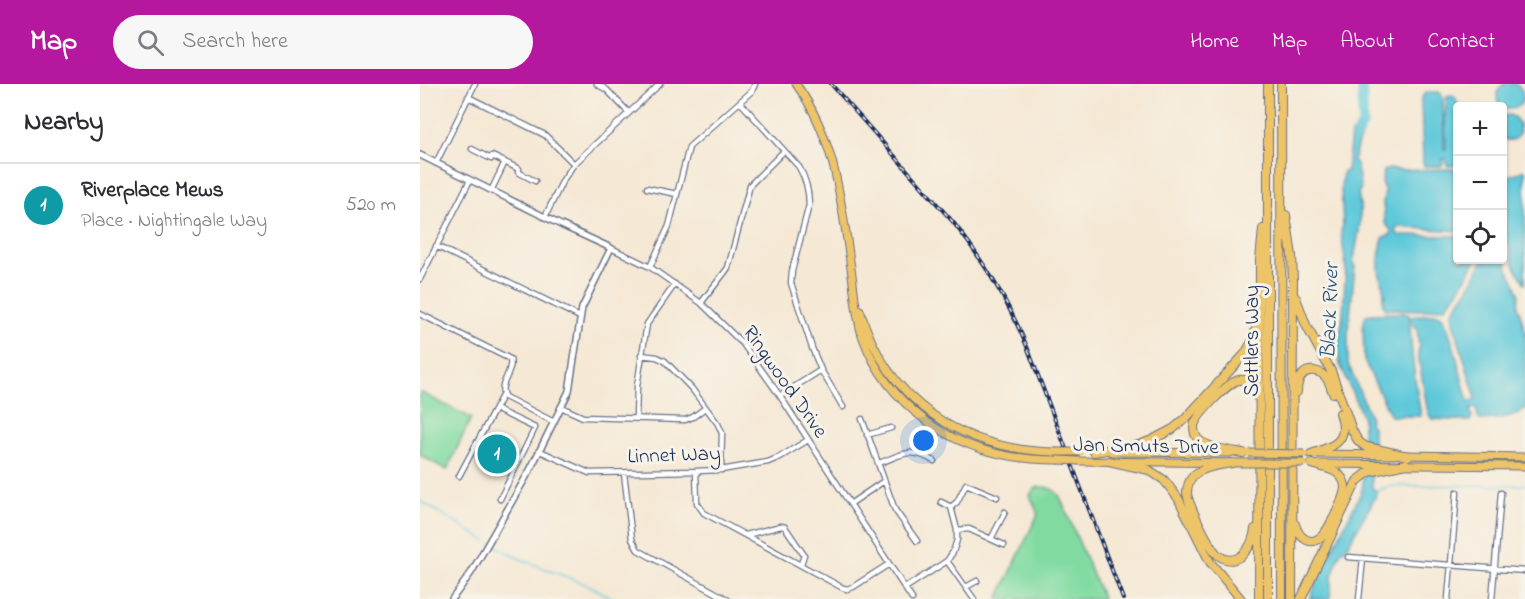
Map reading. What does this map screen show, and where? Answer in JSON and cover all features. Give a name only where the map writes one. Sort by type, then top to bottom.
[{"type":"highway","name":"Settlers Way","points":[[1268,84],[1268,599]]},
{"type":"highway","name":"Settlers Way","points":[[1281,84],[1282,599]]},
{"type":"highway","points":[[1281,182],[1292,256],[1293,280],[1292,599]]},
{"type":"highway","points":[[1259,599],[1260,260],[1267,193]]},
{"type":"highway","points":[[1293,280],[1300,312],[1327,361],[1352,430],[1362,444],[1376,452],[1407,460]]},
{"type":"highway","points":[[1094,452],[1139,445],[1159,437],[1176,426],[1245,354],[1253,340],[1260,309]]},
{"type":"highway","points":[[1293,416],[1301,377],[1310,371],[1317,371],[1328,381],[1343,422],[1344,432],[1336,444],[1308,459]]},
{"type":"highway","points":[[1246,453],[1211,446],[1203,442],[1194,430],[1195,423],[1228,385],[1236,380],[1252,384],[1259,407]]},
{"type":"highway","points":[[1293,512],[1299,535],[1306,540],[1315,540],[1326,531],[1343,496],[1344,484],[1340,475],[1308,459]]},
{"type":"highway","points":[[1301,599],[1354,485],[1375,467],[1407,460]]},
{"type":"highway","points":[[1109,461],[1149,470],[1167,483],[1178,498],[1210,562],[1241,599]]},
{"type":"highway","points":[[1232,463],[1197,473],[1188,486],[1189,501],[1210,544],[1219,556],[1227,559],[1237,558],[1248,549],[1254,534],[1259,494]]},
{"type":"main road","name":"Jan Smuts Drive","points":[[796,84],[815,115],[830,150],[839,189],[858,320],[868,351],[893,390],[933,426],[969,445],[989,452],[1025,459],[1248,463],[1308,459],[1358,459],[1376,452]]},
{"type":"main road","name":"Jan Smuts Drive","points":[[854,293],[869,336],[883,362],[901,386],[926,409],[958,430],[989,442],[1018,449],[1054,452],[1246,453],[1308,459]]},
{"type":"main road","points":[[1407,460],[1525,457]]},
{"type":"main road","name":"Jan Smuts Drive","points":[[1358,459],[1375,467]]},
{"type":"main road","points":[[1407,460],[1525,466]]},
{"type":"street","points":[[436,163],[475,84]]},
{"type":"street","points":[[597,84],[607,90],[629,113]]},
{"type":"street","points":[[545,217],[563,180],[574,164],[660,84]]},
{"type":"street","points":[[650,267],[668,231],[689,147],[752,91],[755,84]]},
{"type":"street","points":[[468,97],[545,135],[574,164]]},
{"type":"street","points":[[740,102],[799,166],[804,175],[809,205],[791,283],[821,370],[843,407]]},
{"type":"street","points":[[472,149],[491,159],[492,156],[505,162],[536,181]]},
{"type":"street","points":[[701,303],[728,268],[750,185],[784,151]]},
{"type":"street","name":"Ringwood Drive","points":[[420,155],[650,267],[701,303],[743,344],[780,396],[912,599]]},
{"type":"street","points":[[491,190],[505,162]]},
{"type":"street","points":[[420,279],[470,180]]},
{"type":"street","points":[[647,188],[677,194]]},
{"type":"street","points":[[436,246],[580,317]]},
{"type":"street","points":[[452,599],[465,583],[483,552],[540,451],[561,407],[570,387],[580,317],[585,300],[611,248]]},
{"type":"street","points":[[636,418],[637,386],[647,324],[675,284]]},
{"type":"street","points":[[420,314],[510,359],[512,363],[495,409],[459,476]]},
{"type":"street","points":[[641,355],[657,357],[665,362],[692,389],[718,423],[722,433],[721,470]]},
{"type":"street","points":[[780,396],[821,370]]},
{"type":"street","points":[[502,394],[554,422]]},
{"type":"street","points":[[561,407],[583,417],[685,420],[705,408]]},
{"type":"street","points":[[495,409],[535,428],[500,499]]},
{"type":"street","points":[[862,419],[895,510],[917,541]]},
{"type":"street","points":[[867,435],[891,428]]},
{"type":"street","name":"Linnet Way","points":[[540,451],[589,473],[721,470],[768,462],[808,440]]},
{"type":"street","points":[[879,463],[909,452],[922,454],[934,461]]},
{"type":"street","points":[[696,471],[696,496],[704,513],[838,585],[848,589],[853,587],[889,564]]},
{"type":"street","points":[[624,473],[632,539],[638,550],[727,599]]},
{"type":"street","points":[[850,504],[884,481]]},
{"type":"street","points":[[951,507],[957,502],[966,484],[997,497]]},
{"type":"street","points":[[1448,599],[1457,492]]},
{"type":"street","points":[[1492,599],[1501,493]]},
{"type":"street","points":[[905,588],[947,561],[957,540],[951,507],[941,502]]},
{"type":"street","points":[[991,539],[1005,512]]},
{"type":"street","points":[[746,535],[785,526],[803,553],[804,558],[801,564]]},
{"type":"street","points":[[957,530],[969,529],[1004,545]]},
{"type":"street","points":[[1348,557],[1525,571]]},
{"type":"street","points":[[1359,599],[1363,558]]},
{"type":"street","points":[[947,561],[974,599]]},
{"type":"street","points":[[966,587],[977,581]]},
{"type":"green space","points":[[420,392],[471,418],[447,470],[420,455]]},
{"type":"green space","points":[[1050,488],[1059,495],[1103,599],[998,599],[1038,514],[1030,495],[1034,489]]},
{"type":"water","points":[[1505,84],[1515,84],[1522,91],[1522,101],[1515,108],[1507,108],[1507,102],[1498,101],[1498,91]]},
{"type":"water","points":[[1426,92],[1439,92],[1443,97],[1444,149],[1446,149],[1447,97],[1454,96],[1457,102],[1453,102],[1453,166],[1447,165],[1443,159],[1441,166],[1424,166],[1421,99]]},
{"type":"water","points":[[1507,115],[1518,121],[1520,131],[1515,139],[1507,140]]},
{"type":"water","name":"Black River","points":[[1363,124],[1365,128],[1353,161],[1361,188],[1358,193],[1360,220],[1353,264],[1355,265],[1348,335],[1348,364],[1370,416],[1369,424],[1373,427],[1372,488],[1378,492],[1348,545],[1340,553],[1332,576],[1330,599],[1310,599],[1319,575],[1363,486],[1363,418],[1340,364],[1338,351],[1346,266],[1341,232],[1343,225],[1341,187],[1343,172],[1347,171],[1351,134]]},
{"type":"water","points":[[1389,169],[1453,169],[1453,231],[1398,227],[1396,229],[1398,235],[1453,236],[1453,264],[1474,264],[1457,293],[1445,307],[1425,310],[1386,309],[1383,305],[1385,293],[1379,271],[1379,256],[1383,239],[1391,235],[1391,230],[1385,223],[1383,171]]},
{"type":"water","points":[[1525,170],[1525,284],[1514,265],[1507,239],[1507,177]]},
{"type":"water","points":[[1481,264],[1507,264],[1519,293],[1518,307],[1525,330],[1525,409],[1509,416],[1480,420],[1477,409],[1473,407],[1470,411],[1472,416],[1470,421],[1432,419],[1428,413],[1418,354],[1417,328],[1413,326],[1412,318],[1416,315],[1434,314],[1440,315],[1444,320],[1468,401],[1475,400],[1452,312],[1469,288]]},
{"type":"water","points":[[1405,313],[1410,316],[1413,366],[1421,416],[1391,416],[1364,360],[1363,322],[1367,315]]},
{"type":"waterway","name":"Black River","points":[[1356,136],[1363,124],[1362,84]]},
{"type":"waterway","points":[[1376,495],[1379,490],[1390,486],[1525,485]]},
{"type":"waterway","points":[[420,501],[486,541]]},
{"type":"waterway","points":[[491,543],[520,559],[590,586],[614,599]]},
{"type":"railway","points":[[831,84],[953,222],[985,267],[1004,299],[1028,349],[1123,599]]},
{"type":"place","name":"Riverplace Mews","points":[[497,454]]}]
